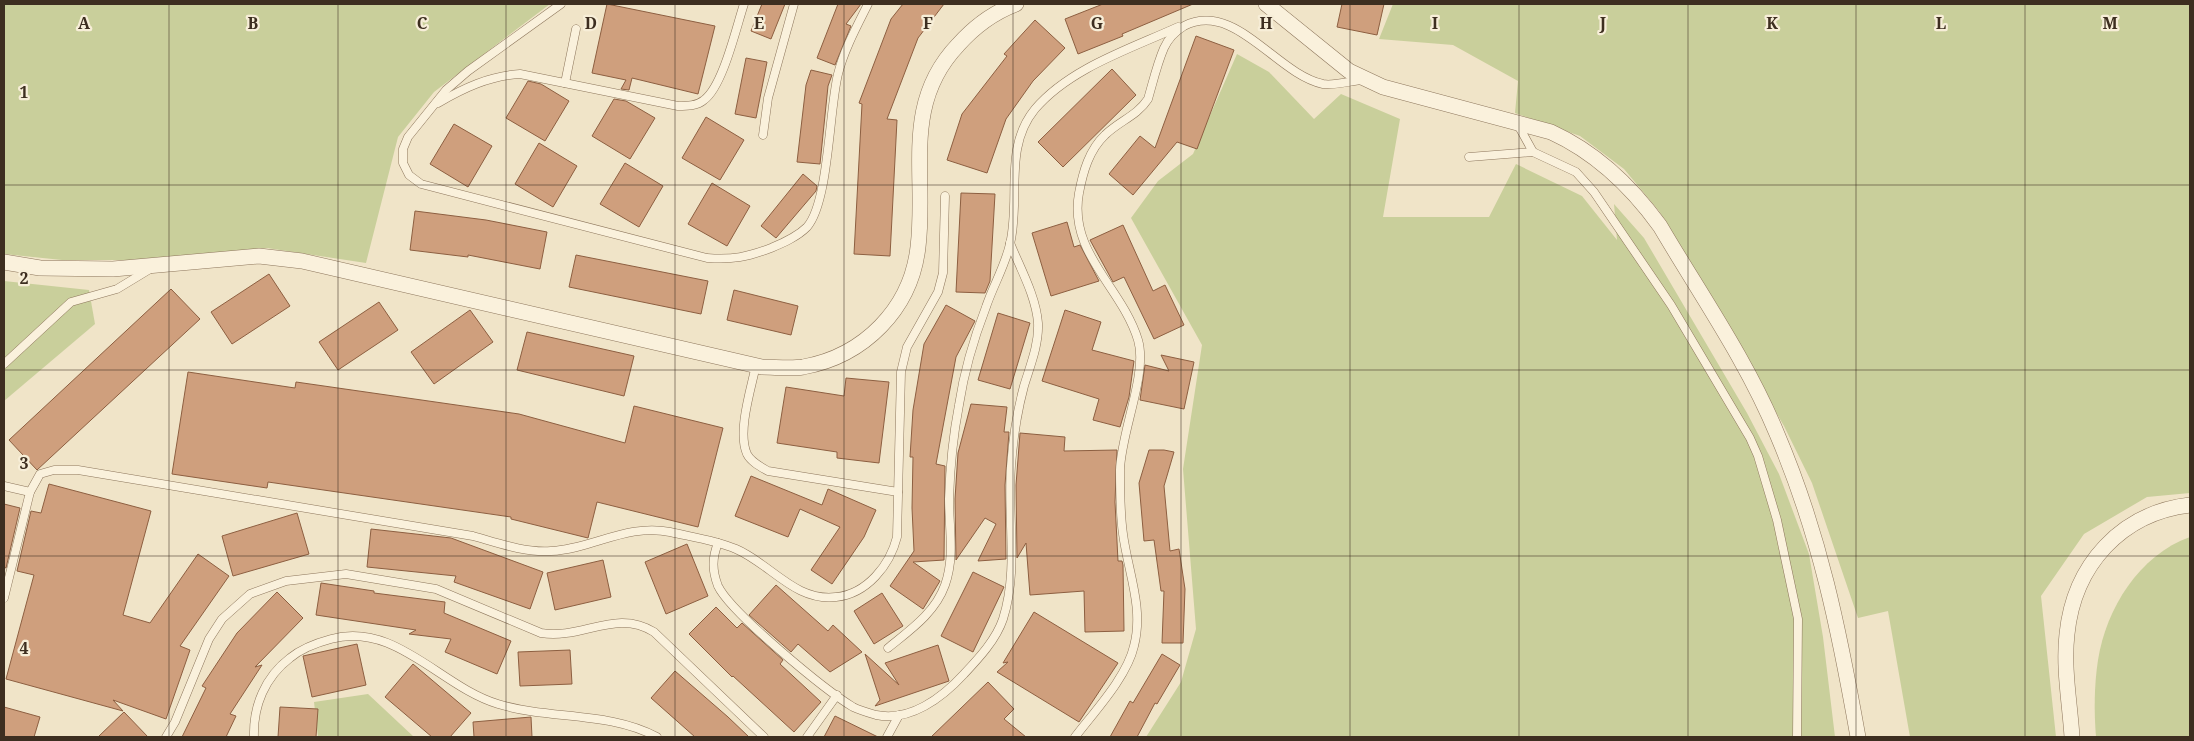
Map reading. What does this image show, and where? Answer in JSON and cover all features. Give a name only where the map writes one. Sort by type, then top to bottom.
[{"type":"street","points":[[1266,4],[1348,71],[1363,79],[1383,87],[1551,132],[1577,144],[1612,171],[1644,202],[1758,392],[1796,480],[1820,553],[1837,622],[1858,737]]},
{"type":"street","points":[[4,262],[64,269],[113,269],[260,256],[302,261],[756,365],[802,367],[841,355],[871,336],[895,309],[909,286],[917,256],[919,230],[918,146],[921,120],[930,83],[942,63],[972,30],[984,20],[1011,5]]},
{"type":"street","points":[[2072,737],[2067,636],[2071,615],[2083,582],[2105,545],[2128,526],[2164,509],[2190,505]]},
{"type":"lane","points":[[560,4],[446,90],[408,137],[402,157],[405,170],[421,184],[707,258],[731,260],[750,256],[796,236],[808,226],[815,213],[826,162],[838,73],[868,4]]},
{"type":"lane","points":[[433,106],[465,87],[503,75],[520,74],[678,106],[692,106],[704,101],[719,80],[744,4]]},
{"type":"lane","points":[[763,135],[768,98],[794,4]]},
{"type":"lane","points":[[888,648],[932,609],[945,585],[952,542],[949,499],[952,453],[959,404],[986,307],[1010,243],[1017,146],[1021,130],[1034,110],[1044,99],[1084,72],[1191,21],[1217,18],[1231,23],[1290,67],[1316,82],[1325,84],[1363,79]]},
{"type":"lane","points":[[1075,737],[1126,667],[1134,649],[1138,631],[1137,607],[1123,535],[1120,468],[1122,447],[1140,371],[1141,355],[1132,324],[1084,244],[1078,225],[1079,193],[1090,156],[1097,145],[1106,134],[1137,114],[1144,106],[1164,48],[1179,29],[1191,21]]},
{"type":"lane","points":[[565,83],[576,29]]},
{"type":"lane","points":[[1516,122],[1533,152]]},
{"type":"lane","points":[[1469,157],[1533,152],[1576,172],[1594,192],[1671,305],[1750,438],[1758,456],[1777,520],[1798,619],[1797,737]]},
{"type":"lane","points":[[4,598],[30,492],[40,474],[54,470],[78,470],[473,536],[536,551],[573,548],[637,530],[655,529],[718,543],[751,556],[796,589],[812,596],[831,598],[852,593],[862,588],[876,576],[895,547],[897,537],[901,372],[907,347],[938,292],[943,273],[945,196]]},
{"type":"lane","points":[[718,543],[712,557],[713,569],[719,587],[732,605],[801,667],[855,708],[877,715],[899,715],[916,711],[956,682],[977,660],[1003,620],[1011,574],[1009,490],[1012,454],[1016,420],[1036,346],[1038,324],[1034,303],[1010,243]]},
{"type":"lane","points":[[4,364],[71,302],[117,289],[155,265]]},
{"type":"lane","points":[[756,365],[744,427],[744,441],[747,456],[758,466],[768,471],[898,492]]},
{"type":"lane","points":[[4,486],[30,492]]},
{"type":"lane","points":[[166,737],[186,697],[209,639],[222,619],[234,606],[250,594],[286,581],[346,574],[436,588],[541,633],[556,636],[571,634],[607,623],[633,623],[645,626],[654,632],[764,737]]},
{"type":"lane","points":[[254,737],[260,697],[274,672],[297,652],[319,642],[345,635],[366,635],[407,652],[469,692],[498,704],[612,721],[653,736]]},
{"type":"lane","points":[[807,737],[837,696]]},
{"type":"lane","points":[[887,737],[899,715]]},
{"type":"green space","points":[[4,4],[550,4],[434,92],[398,137],[366,263],[267,248],[165,260],[62,260],[4,254]]},
{"type":"green space","points":[[1393,4],[2190,4],[2190,493],[2147,497],[2084,534],[2041,596],[2056,737],[1910,737],[1888,611],[1858,618],[1812,483],[1784,426],[1659,211],[1624,169],[1580,136],[1515,113],[1518,81],[1453,45],[1379,39]]},
{"type":"green space","points":[[1237,54],[1269,72],[1314,119],[1341,94],[1400,119],[1383,217],[1489,217],[1516,164],[1582,196],[1617,240],[1614,204],[1644,238],[1747,413],[1779,474],[1809,554],[1823,637],[1835,737],[1146,737],[1181,682],[1196,629],[1183,469],[1202,345],[1131,218],[1158,181],[1193,154]]},
{"type":"green space","points":[[4,281],[89,290],[95,324],[4,401]]},
{"type":"green space","points":[[2190,537],[2190,737],[2096,737],[2095,699],[2098,660],[2102,641],[2117,603],[2141,570],[2155,557],[2172,545]]},
{"type":"green space","points":[[368,694],[414,737],[318,737],[314,702]]},
{"type":"building","points":[[607,4],[715,26],[698,94],[632,78],[629,90],[621,89],[626,80],[592,73]]},
{"type":"building","points":[[762,4],[785,4],[771,39],[751,31]]},
{"type":"building","points":[[838,4],[861,4],[846,24],[851,26],[835,65],[817,58]]},
{"type":"building","points":[[903,4],[944,4],[918,38],[887,119],[897,120],[890,256],[854,254],[862,104],[859,103],[891,19]]},
{"type":"building","points":[[1103,4],[1193,4],[1078,54],[1065,19]]},
{"type":"building","points":[[1342,4],[1384,4],[1377,35],[1337,27]]},
{"type":"building","points":[[1035,20],[1065,48],[1033,81],[1006,119],[987,173],[947,160],[962,114],[1007,56],[1004,54]]},
{"type":"building","points":[[1196,36],[1234,50],[1197,149],[1177,142],[1133,195],[1109,174],[1140,136],[1155,148]]},
{"type":"building","points":[[746,58],[767,62],[756,118],[735,114]]},
{"type":"building","points":[[1112,69],[1136,95],[1063,167],[1038,142]]},
{"type":"building","points":[[811,70],[832,75],[828,86],[820,164],[797,162],[806,85]]},
{"type":"building","points":[[528,81],[541,84],[569,101],[545,141],[506,118]]},
{"type":"building","points":[[614,99],[626,101],[655,118],[630,159],[592,136]]},
{"type":"building","points":[[706,117],[744,140],[720,180],[682,158]]},
{"type":"building","points":[[454,124],[492,146],[468,187],[430,164]]},
{"type":"building","points":[[539,143],[577,166],[553,207],[515,184]]},
{"type":"building","points":[[625,163],[663,186],[639,227],[600,204]]},
{"type":"building","points":[[803,174],[817,186],[816,191],[776,238],[761,226]]},
{"type":"building","points":[[712,183],[750,206],[727,246],[688,224]]},
{"type":"building","points":[[961,193],[995,194],[990,281],[985,293],[956,292]]},
{"type":"building","points":[[415,211],[486,220],[547,232],[540,269],[468,255],[468,257],[410,250]]},
{"type":"building","points":[[1067,222],[1074,247],[1080,245],[1099,281],[1051,296],[1032,233]]},
{"type":"building","points":[[1123,225],[1153,291],[1165,285],[1184,325],[1154,339],[1124,277],[1113,282],[1090,240]]},
{"type":"building","points":[[576,255],[708,281],[701,314],[569,287]]},
{"type":"building","points":[[269,274],[290,306],[232,344],[211,312]]},
{"type":"building","points":[[171,289],[200,319],[37,470],[9,440]]},
{"type":"building","points":[[734,290],[798,306],[791,335],[727,320]]},
{"type":"building","points":[[379,302],[398,330],[338,370],[319,342]]},
{"type":"building","points":[[946,305],[975,321],[956,357],[936,464],[945,466],[944,560],[913,562],[940,581],[923,609],[890,586],[914,551],[912,508],[913,457],[910,457],[913,410],[924,344]]},
{"type":"building","points":[[470,310],[493,342],[434,384],[411,352]]},
{"type":"building","points":[[1065,310],[1101,322],[1092,350],[1134,361],[1129,397],[1120,427],[1093,420],[1099,399],[1042,381]]},
{"type":"building","points":[[998,313],[1030,323],[1010,389],[978,380]]},
{"type":"building","points":[[527,332],[634,356],[624,396],[517,370]]},
{"type":"building","points":[[1161,355],[1194,362],[1184,409],[1140,400],[1145,365],[1169,371]]},
{"type":"building","points":[[188,372],[295,388],[296,382],[519,414],[625,443],[634,406],[723,428],[698,527],[597,502],[588,538],[511,519],[511,517],[268,482],[267,488],[172,474]]},
{"type":"building","points":[[846,378],[889,382],[879,463],[837,458],[837,452],[777,443],[786,387],[844,396]]},
{"type":"building","points":[[971,404],[1007,407],[1004,432],[1009,432],[1005,485],[1006,559],[978,561],[996,524],[985,518],[956,560],[955,499],[958,453]]},
{"type":"building","points":[[1020,433],[1065,437],[1064,451],[1117,450],[1115,502],[1118,561],[1122,561],[1123,565],[1124,631],[1085,632],[1084,591],[1030,595],[1026,543],[1017,558],[1016,485]]},
{"type":"building","points":[[1149,450],[1174,452],[1164,486],[1170,551],[1179,549],[1185,589],[1183,643],[1162,643],[1164,591],[1161,591],[1154,540],[1144,541],[1139,483]]},
{"type":"building","points":[[751,476],[822,505],[828,489],[876,510],[864,537],[832,584],[811,570],[840,527],[800,509],[788,537],[735,516]]},
{"type":"building","points":[[49,484],[151,511],[123,615],[150,623],[198,554],[229,576],[180,646],[190,650],[166,719],[113,700],[123,711],[6,679],[34,575],[17,571],[31,511],[41,513]]},
{"type":"building","points":[[4,504],[20,508],[6,568],[4,567]]},
{"type":"building","points":[[297,513],[309,554],[233,576],[222,536]]},
{"type":"building","points":[[371,529],[451,538],[543,572],[530,609],[454,582],[456,576],[367,567]]},
{"type":"building","points":[[687,544],[708,596],[666,614],[645,562]]},
{"type":"building","points":[[603,560],[611,597],[555,610],[547,573]]},
{"type":"building","points":[[973,572],[1004,587],[973,652],[941,636]]},
{"type":"building","points":[[321,583],[374,591],[374,593],[445,602],[444,613],[511,641],[497,674],[445,652],[451,639],[409,634],[416,630],[316,615]]},
{"type":"building","points":[[776,585],[828,631],[833,625],[862,652],[830,672],[798,644],[791,652],[749,615]]},
{"type":"building","points":[[277,592],[303,618],[255,667],[262,665],[230,714],[236,716],[226,737],[182,737],[206,688],[202,686],[237,633]]},
{"type":"building","points":[[882,593],[903,626],[874,644],[854,611]]},
{"type":"building","points":[[716,607],[737,628],[742,623],[783,660],[780,664],[821,702],[794,732],[732,677],[689,634]]},
{"type":"building","points":[[1034,612],[1118,663],[1079,722],[997,672],[1008,662],[1003,663]]},
{"type":"building","points":[[357,644],[366,685],[312,697],[303,656]]},
{"type":"building","points":[[938,645],[949,681],[875,706],[880,700],[865,654],[899,685],[885,663]]},
{"type":"building","points":[[570,650],[572,684],[520,686],[518,652]]},
{"type":"building","points":[[1162,654],[1180,665],[1157,704],[1155,703],[1137,737],[1110,737],[1130,701],[1133,703]]},
{"type":"building","points":[[413,664],[471,713],[450,737],[432,737],[385,697]]},
{"type":"building","points":[[675,671],[749,737],[695,737],[651,698]]},
{"type":"building","points":[[988,682],[1014,709],[1004,719],[1026,737],[931,737]]},
{"type":"building","points":[[4,707],[40,717],[34,737],[4,737]]},
{"type":"building","points":[[280,707],[318,709],[316,737],[278,737]]},
{"type":"building","points":[[124,712],[148,737],[98,737]]},
{"type":"building","points":[[835,716],[878,737],[824,737]]},
{"type":"building","points":[[531,717],[532,737],[474,737],[473,722]]}]
